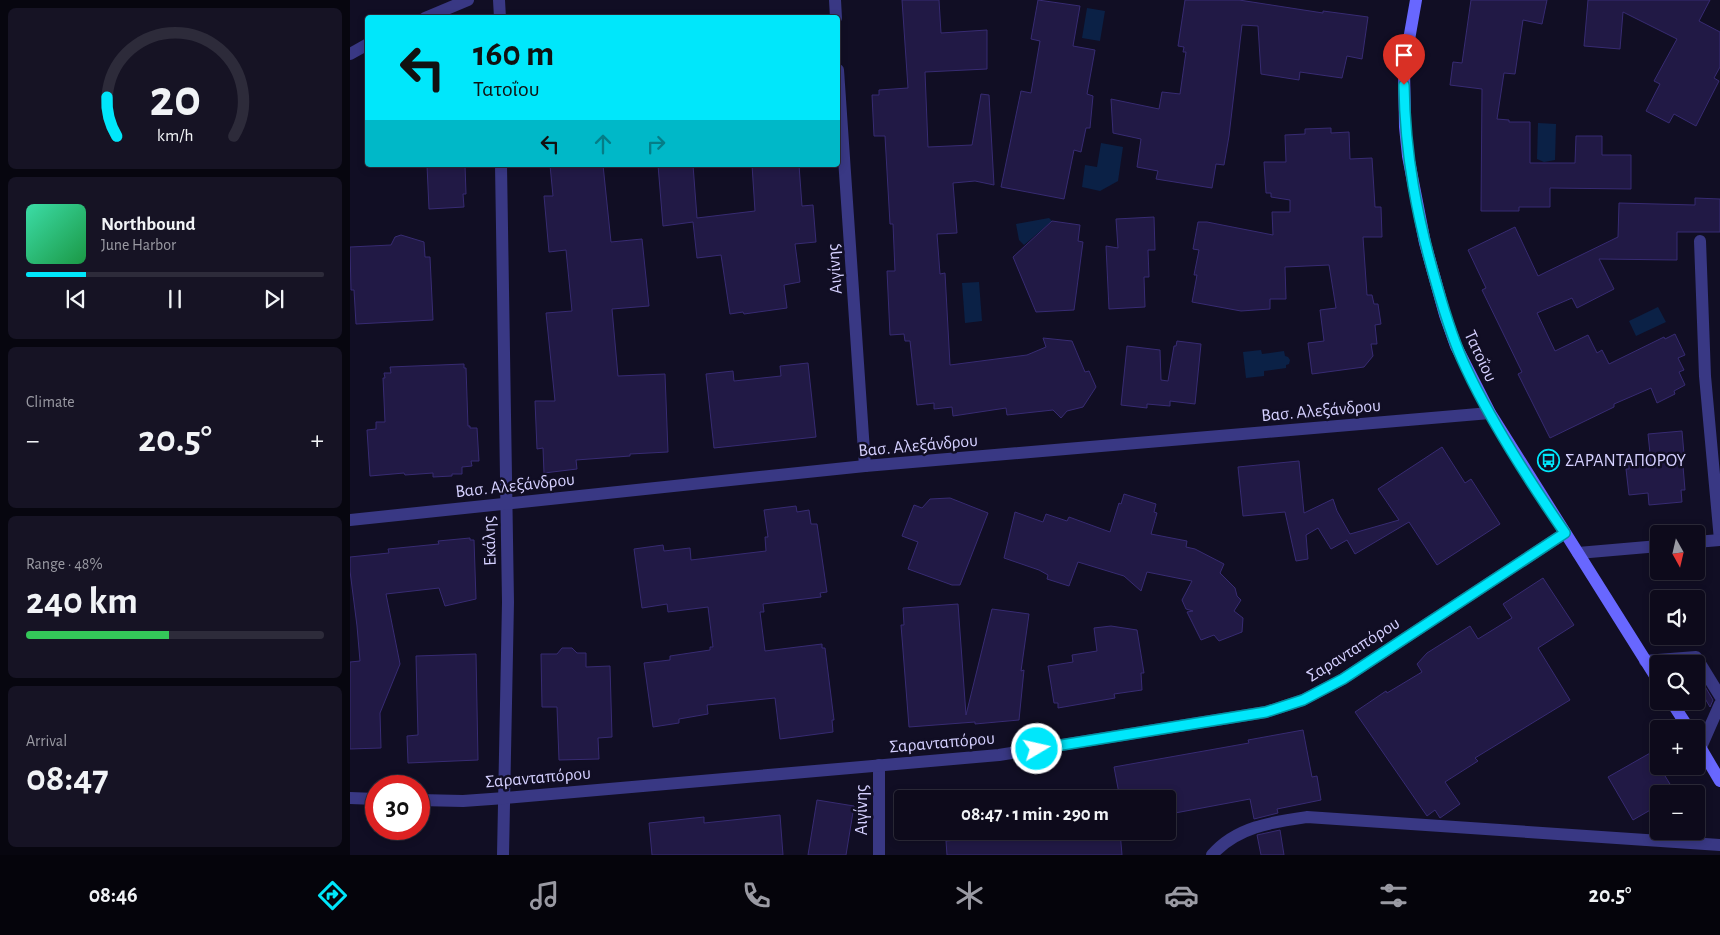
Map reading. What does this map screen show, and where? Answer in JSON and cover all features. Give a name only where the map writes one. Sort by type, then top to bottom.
[{"type":"main road","name":"Τατοΐου","points":[[1416,0],[1404,68],[1405,127],[1413,189],[1425,243],[1448,323],[1466,370],[1490,414],[1650,668]]},
{"type":"main road","points":[[1705,756],[1720,781]]},
{"type":"street","points":[[432,15],[468,0]]},
{"type":"street","points":[[500,0],[500,15]]},
{"type":"street","points":[[835,0],[836,15]]},
{"type":"street","points":[[350,54],[365,46]]},
{"type":"street","name":"Αιγίνης","points":[[840,100],[864,466]]},
{"type":"street","name":"Εκάλης","points":[[501,167],[508,602],[503,855]]},
{"type":"street","points":[[1700,241],[1705,376],[1720,540],[1705,541]]},
{"type":"street","name":"Βασ. Αλεξάνδρου","points":[[350,520],[864,466],[1490,414]]},
{"type":"street","name":"Σαρανταπόρου","points":[[430,800],[463,801],[505,798],[998,755],[1266,712],[1303,700],[1343,679],[1565,533]]},
{"type":"street","points":[[1578,553],[1650,547]]},
{"type":"street","points":[[1645,661],[1696,657],[1720,696]]},
{"type":"street","points":[[1705,731],[1720,704]]},
{"type":"street","name":"Αιγίνης","points":[[879,765],[879,855]]},
{"type":"street","points":[[350,798],[365,799]]},
{"type":"street","points":[[1212,855],[1227,840],[1248,829],[1275,822],[1308,817],[1720,845]]},
{"type":"water","points":[[1087,8],[1105,11],[1100,41],[1082,38]]},
{"type":"water","points":[[1538,123],[1556,124],[1555,160],[1544,162],[1537,159]]},
{"type":"water","points":[[1101,143],[1123,147],[1118,181],[1100,191],[1082,187],[1085,165],[1097,167]]},
{"type":"water","points":[[1049,218],[1052,221],[1024,245],[1019,240],[1016,224]]},
{"type":"water","points":[[979,282],[982,321],[965,323],[962,283]]},
{"type":"water","points":[[1658,307],[1666,322],[1636,336],[1629,321]]},
{"type":"water","points":[[1261,350],[1262,354],[1284,351],[1285,356],[1290,360],[1289,364],[1286,365],[1286,368],[1264,371],[1264,376],[1246,378],[1243,352]]},
{"type":"building","points":[[902,0],[939,0],[941,33],[987,30],[987,69],[925,72],[928,147],[972,145],[981,94],[989,95],[994,185],[975,181],[953,183],[957,233],[937,234],[940,274],[945,273],[950,365],[1027,355],[1046,347],[1043,338],[1072,341],[1085,372],[1089,371],[1096,387],[1083,407],[1067,411],[1061,418],[1053,410],[1007,415],[1006,408],[953,416],[952,407],[934,409],[934,403],[917,405],[910,341],[905,341],[904,334],[890,335],[887,271],[895,271],[893,224],[890,224],[885,136],[874,136],[872,95],[879,95],[879,90],[908,88]]},
{"type":"building","points":[[1038,0],[1080,6],[1073,46],[1095,50],[1087,94],[1093,96],[1090,128],[1086,128],[1081,152],[1074,150],[1064,199],[1001,187],[1021,91],[1031,93],[1040,41],[1031,39]]},
{"type":"building","points":[[1185,0],[1239,0],[1323,13],[1323,11],[1368,17],[1362,59],[1347,56],[1342,78],[1300,72],[1299,80],[1261,74],[1258,26],[1242,25],[1224,165],[1216,164],[1212,188],[1156,179],[1158,171],[1137,167],[1141,139],[1113,133],[1111,99],[1159,109],[1162,92],[1180,94],[1186,52],[1183,52],[1184,47],[1178,46]]},
{"type":"building","points":[[1471,0],[1547,0],[1542,24],[1523,20],[1515,74],[1504,73],[1497,119],[1509,120],[1509,122],[1530,122],[1530,163],[1575,163],[1576,136],[1602,136],[1602,155],[1631,155],[1631,189],[1550,188],[1550,207],[1519,207],[1519,211],[1481,211],[1482,89],[1450,85],[1453,62],[1462,63]]},
{"type":"building","points":[[1588,0],[1710,0],[1699,21],[1720,32],[1720,67],[1714,78],[1719,81],[1696,126],[1674,114],[1669,123],[1646,111],[1660,84],[1654,81],[1677,39],[1623,12],[1620,49],[1584,46]]},
{"type":"building","points":[[1331,128],[1331,133],[1349,132],[1350,159],[1372,158],[1375,207],[1381,207],[1382,237],[1363,237],[1367,295],[1372,295],[1374,304],[1378,304],[1381,324],[1375,325],[1377,344],[1371,344],[1373,356],[1364,367],[1312,374],[1308,343],[1324,341],[1320,310],[1336,308],[1329,265],[1285,267],[1286,299],[1270,299],[1270,309],[1241,311],[1192,302],[1197,275],[1194,275],[1199,250],[1193,249],[1198,222],[1207,222],[1273,235],[1272,212],[1290,212],[1290,200],[1271,197],[1271,193],[1266,193],[1264,162],[1286,162],[1285,135],[1305,134],[1305,129]]},
{"type":"building","points":[[427,167],[465,167],[466,194],[463,194],[464,207],[429,209]]},
{"type":"building","points":[[550,167],[603,167],[611,242],[642,239],[649,306],[612,309],[618,376],[665,374],[668,452],[576,460],[577,469],[544,473],[543,448],[537,449],[535,401],[555,401],[546,313],[572,311],[566,250],[549,252],[544,196],[553,196]]},
{"type":"building","points":[[658,167],[693,167],[697,218],[755,211],[752,167],[799,167],[802,206],[813,205],[816,242],[795,244],[800,282],[784,285],[787,308],[730,314],[721,255],[697,258],[693,222],[663,226]]},
{"type":"building","points":[[1695,198],[1720,199],[1720,232],[1677,232],[1677,260],[1599,259],[1614,289],[1577,308],[1572,298],[1537,313],[1555,351],[1588,335],[1597,353],[1602,350],[1609,364],[1664,337],[1665,339],[1675,334],[1685,355],[1678,358],[1684,370],[1679,372],[1685,385],[1674,391],[1675,394],[1657,403],[1651,388],[1614,404],[1614,407],[1550,438],[1518,374],[1522,372],[1482,290],[1486,288],[1468,250],[1515,227],[1538,276],[1618,237],[1619,203],[1695,205]]},
{"type":"building","points":[[1154,217],[1155,250],[1148,250],[1149,277],[1144,277],[1145,307],[1109,309],[1106,246],[1118,248],[1116,219]]},
{"type":"building","points":[[1052,221],[1080,225],[1078,241],[1083,242],[1074,310],[1036,312],[1013,257]]},
{"type":"building","points":[[401,235],[424,242],[425,257],[430,257],[433,320],[356,324],[354,290],[351,290],[350,247],[391,245],[395,237]]},
{"type":"building","points":[[1177,341],[1201,344],[1195,404],[1170,401],[1170,406],[1147,404],[1147,408],[1121,405],[1127,346],[1160,350],[1161,380],[1168,381],[1174,346],[1176,346]]},
{"type":"building","points":[[808,363],[816,437],[714,448],[706,374],[733,371],[734,381],[781,376],[780,366]]},
{"type":"building","points":[[464,364],[464,368],[466,368],[468,426],[470,428],[477,428],[479,461],[471,461],[472,466],[462,467],[462,474],[452,474],[452,476],[433,477],[433,473],[405,475],[404,473],[370,476],[367,430],[376,429],[376,422],[385,422],[384,373],[391,373],[390,367]]},
{"type":"building","points":[[1682,431],[1685,490],[1681,490],[1682,502],[1649,505],[1648,493],[1629,495],[1626,469],[1629,469],[1629,465],[1651,463],[1648,434]]},
{"type":"building","points":[[1442,447],[1465,483],[1471,479],[1500,524],[1437,565],[1409,522],[1355,554],[1347,540],[1331,549],[1318,528],[1306,535],[1308,559],[1296,561],[1285,512],[1243,516],[1238,467],[1299,461],[1304,513],[1333,499],[1337,511],[1350,534],[1399,520],[1378,489]]},
{"type":"building","points":[[1124,494],[1156,504],[1154,512],[1157,513],[1151,534],[1187,541],[1186,547],[1195,549],[1224,564],[1220,573],[1235,588],[1237,596],[1241,600],[1234,611],[1243,618],[1242,632],[1219,641],[1214,635],[1201,640],[1187,612],[1193,611],[1186,609],[1182,600],[1192,581],[1147,572],[1141,591],[1124,576],[1078,562],[1069,586],[1047,579],[1048,575],[1039,570],[1004,558],[1015,512],[1043,522],[1046,514],[1067,521],[1069,517],[1110,532],[1119,503],[1121,504]]},
{"type":"building","points":[[950,498],[988,513],[960,585],[952,585],[908,569],[918,542],[902,536],[914,505],[922,508],[930,499]]},
{"type":"building","points":[[796,506],[797,512],[809,510],[811,524],[817,524],[827,592],[820,593],[821,597],[763,604],[764,612],[760,612],[765,651],[822,644],[822,648],[825,648],[834,720],[832,720],[833,732],[780,739],[775,698],[707,705],[708,714],[679,719],[679,723],[653,727],[644,663],[670,660],[670,656],[710,650],[710,647],[713,647],[708,607],[668,612],[667,604],[642,608],[634,549],[663,545],[664,551],[690,548],[691,560],[766,551],[765,537],[768,537],[764,510]]},
{"type":"building","points":[[470,538],[470,540],[474,540],[476,599],[445,606],[439,588],[386,594],[400,664],[380,713],[381,748],[350,749],[350,662],[360,661],[350,557],[389,553],[388,549],[439,544],[438,541]]},
{"type":"building","points":[[1543,578],[1574,625],[1538,648],[1570,700],[1475,758],[1478,761],[1445,782],[1460,804],[1440,818],[1435,810],[1427,816],[1355,712],[1386,691],[1387,693],[1422,672],[1417,664],[1427,653],[1470,626],[1478,639],[1512,618],[1503,604]]},
{"type":"building","points":[[958,604],[966,715],[992,609],[1029,614],[1021,671],[1024,670],[1019,720],[909,727],[901,625],[904,625],[903,608]]},
{"type":"building","points":[[1111,626],[1137,630],[1144,673],[1141,673],[1142,690],[1114,694],[1115,698],[1058,708],[1058,703],[1054,703],[1048,666],[1073,662],[1072,655],[1097,651],[1094,628]]},
{"type":"building","points":[[562,648],[572,648],[577,653],[586,653],[586,667],[610,666],[612,737],[598,738],[599,759],[559,760],[557,707],[542,707],[541,654],[557,654]]},
{"type":"building","points":[[476,654],[478,760],[408,763],[407,736],[418,735],[416,656]]},
{"type":"building","points":[[1705,686],[1713,700],[1710,707],[1705,698]]},
{"type":"building","points":[[1303,730],[1312,777],[1317,776],[1321,800],[1277,809],[1278,813],[1254,819],[1250,799],[1176,813],[1176,790],[1118,790],[1114,767],[1249,743],[1248,740]]},
{"type":"building","points":[[1650,753],[1650,775],[1664,775],[1671,785],[1650,785],[1650,810],[1633,820],[1608,777]]},
{"type":"building","points":[[817,800],[854,806],[846,855],[808,855]]},
{"type":"building","points":[[780,815],[783,855],[652,855],[649,823],[704,817],[704,823]]},
{"type":"building","points":[[1280,830],[1284,855],[1261,855],[1257,835]]},
{"type":"building","points":[[1121,840],[1122,855],[947,855],[946,841]]},
{"type":"place","name":"ΣΑΡΑΝΤΑΠΟΡΟΥ","points":[[1549,460]]},
{"type":"route","points":[[1037,749],[1266,712],[1303,700],[1343,679],[1565,533],[1490,414],[1466,370],[1456,346],[1445,315],[1425,243],[1413,189],[1405,127],[1404,85]]}]
